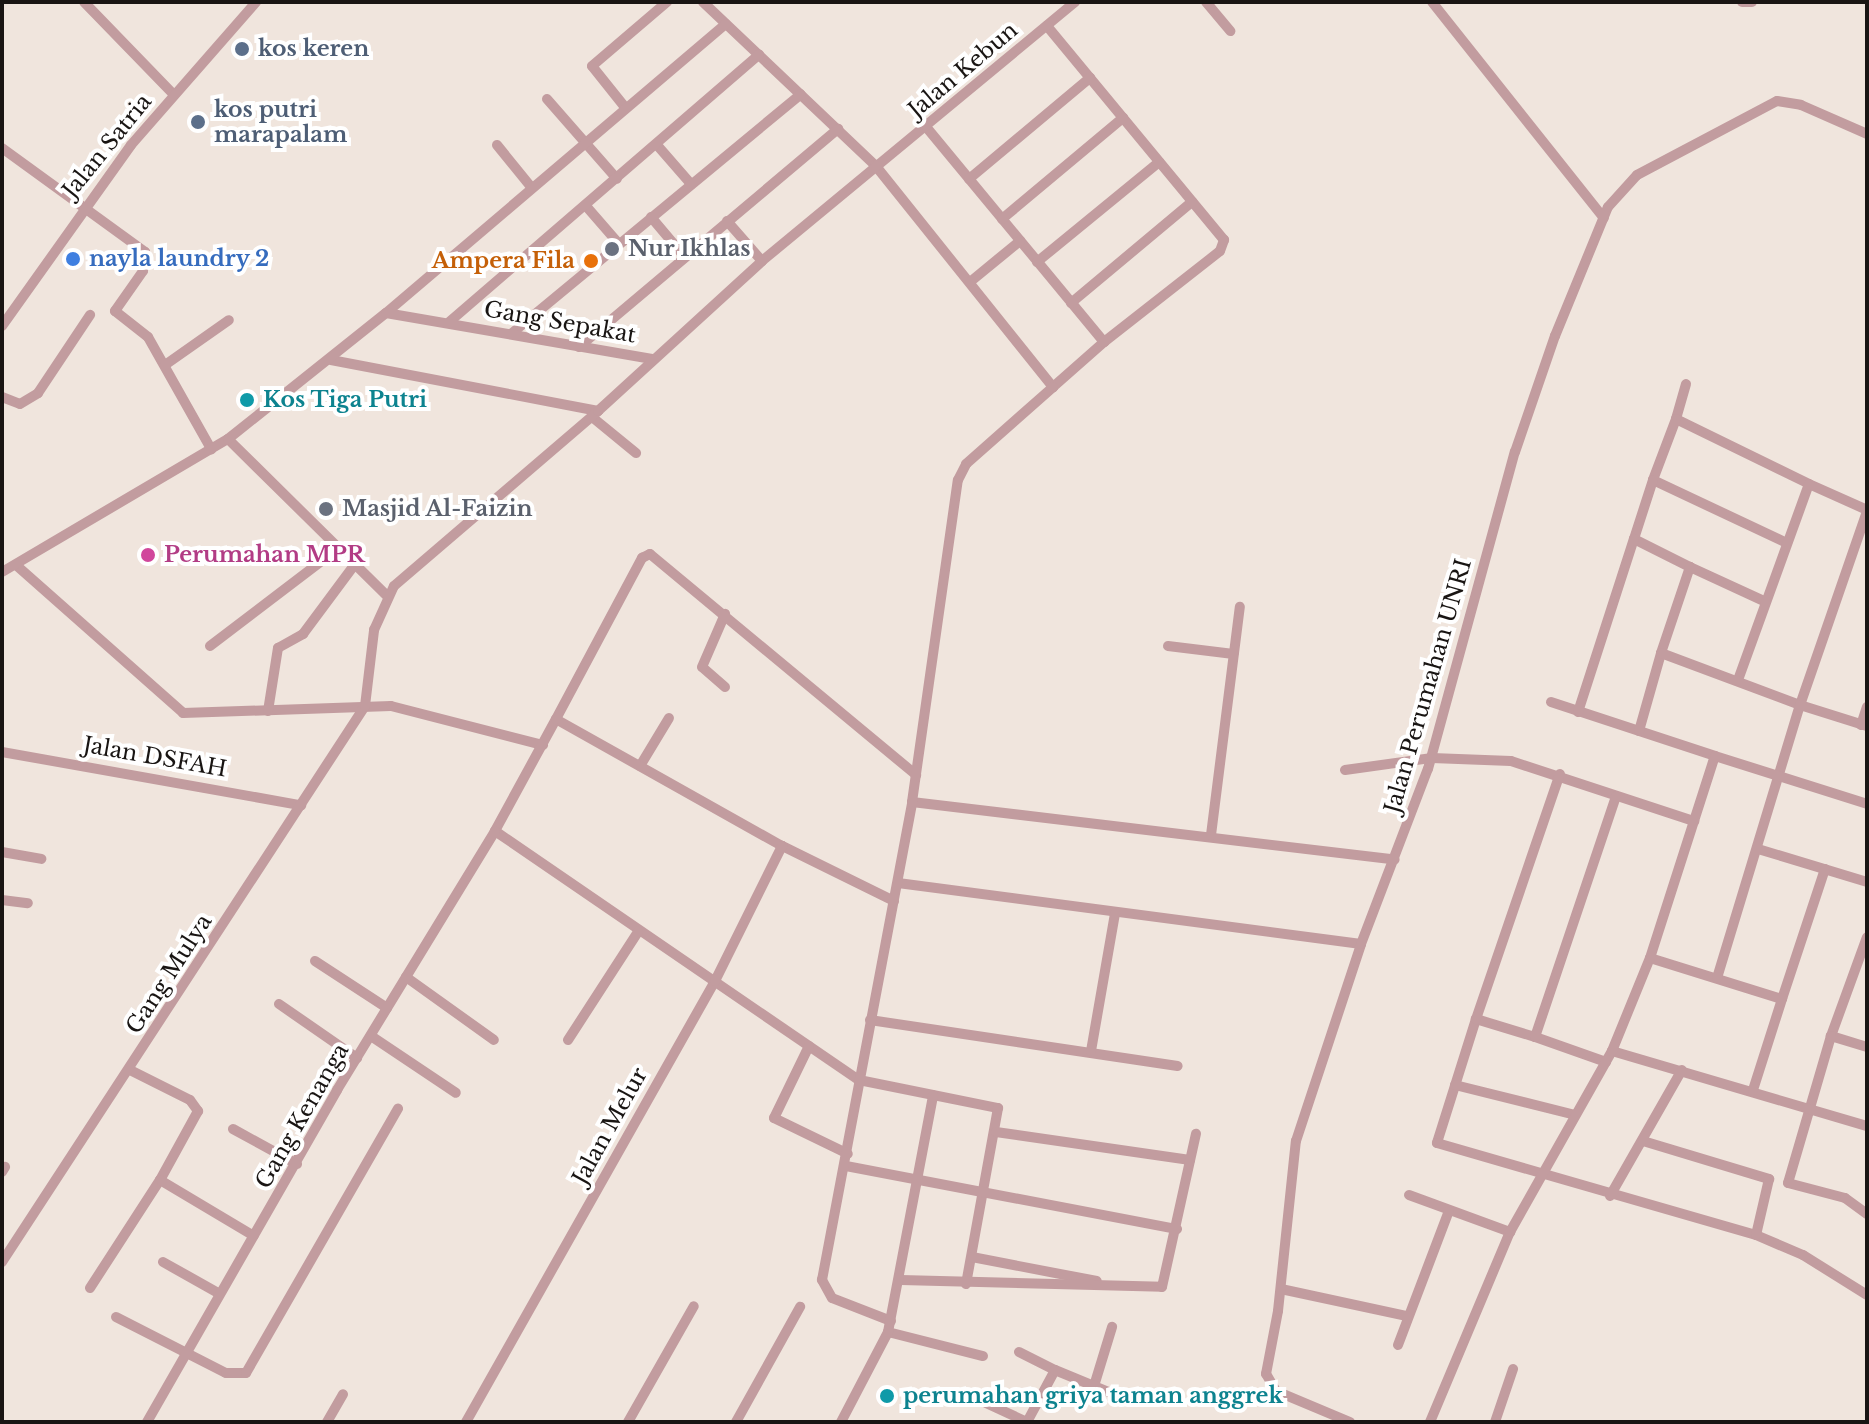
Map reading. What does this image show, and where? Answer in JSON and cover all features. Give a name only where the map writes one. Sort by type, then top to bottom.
[{"type":"street","points":[[84,2],[174,95]]},
{"type":"street","name":"Jalan Satria","points":[[2,326],[82,209],[174,95],[256,2]]},
{"type":"street","points":[[624,106],[592,66],[667,2]]},
{"type":"street","points":[[703,2],[875,165],[1053,387]]},
{"type":"street","name":"Jalan Kebun","points":[[875,165],[927,128],[1075,2]]},
{"type":"street","points":[[1206,2],[1230,31]]},
{"type":"street","points":[[1432,2],[1604,218]]},
{"type":"street","points":[[1742,2],[1752,2]]},
{"type":"street","points":[[2,572],[228,439],[331,360],[624,106],[726,24]]},
{"type":"street","points":[[983,1356],[890,1327],[832,1298],[823,1288],[912,802],[958,480],[966,464],[1104,342],[1223,247],[1224,240],[1047,26]]},
{"type":"street","points":[[448,323],[759,55]]},
{"type":"street","points":[[969,179],[1090,78]]},
{"type":"street","points":[[511,334],[801,94]]},
{"type":"street","points":[[547,99],[617,179]]},
{"type":"street","name":"Jalan Perumahan UNRI","points":[[1350,1422],[1270,1385],[1266,1374],[1281,1289],[1296,1141],[1361,944],[1432,758],[1527,414],[1604,218],[1614,196],[1637,175],[1777,101],[1801,105],[1867,134]]},
{"type":"street","points":[[1002,219],[1123,118]]},
{"type":"street","points":[[927,128],[1104,342]]},
{"type":"street","points":[[579,347],[838,129]]},
{"type":"street","points":[[497,145],[531,187]]},
{"type":"street","points":[[657,145],[691,184]]},
{"type":"street","points":[[2,148],[145,252],[143,271],[115,311],[148,337],[211,449]]},
{"type":"street","points":[[1037,262],[1159,162]]},
{"type":"street","name":"Gang Sepakat","points":[[386,313],[652,359],[875,165]]},
{"type":"street","points":[[1071,303],[1192,202]]},
{"type":"street","points":[[586,206],[619,244]]},
{"type":"street","points":[[651,217],[684,256]]},
{"type":"street","points":[[727,221],[762,261]]},
{"type":"street","points":[[970,282],[1020,241]]},
{"type":"street","points":[[2,397],[20,404],[38,393],[90,315]]},
{"type":"street","points":[[165,365],[229,320]]},
{"type":"street","points":[[365,706],[374,630],[387,596],[595,414],[652,359]]},
{"type":"street","points":[[331,360],[595,414],[636,453]]},
{"type":"street","points":[[1578,712],[1686,384]]},
{"type":"street","points":[[1676,419],[1867,511],[1800,705],[1717,978]]},
{"type":"street","points":[[228,439],[387,596]]},
{"type":"street","points":[[1653,480],[1785,542]]},
{"type":"street","points":[[1738,680],[1785,542],[1809,484]]},
{"type":"street","points":[[1634,539],[1764,601]]},
{"type":"street","points":[[210,646],[340,547]]},
{"type":"street","name":"Gang Kenanga","points":[[147,1422],[357,1058],[495,831],[644,555],[658,557],[725,614]]},
{"type":"street","points":[[268,711],[281,643],[303,634],[355,564]]},
{"type":"street","points":[[16,565],[177,710],[194,715],[365,706],[424,712],[543,745]]},
{"type":"street","points":[[1639,731],[1690,567]]},
{"type":"street","points":[[1211,835],[1240,607]]},
{"type":"street","points":[[725,687],[702,667],[725,614],[916,775]]},
{"type":"street","points":[[1168,646],[1234,654]]},
{"type":"street","points":[[1661,653],[1864,726],[1867,707]]},
{"type":"street","points":[[1551,702],[1867,804]]},
{"type":"street","name":"Gang Mulya","points":[[2,1262],[365,706]]},
{"type":"street","points":[[640,766],[669,718]]},
{"type":"street","points":[[556,719],[782,846],[894,901]]},
{"type":"street","name":"Jalan DSFAH","points":[[2,752],[301,805]]},
{"type":"street","points":[[1430,1422],[1510,1232],[1612,1051],[1650,958],[1715,756]]},
{"type":"street","points":[[1345,770],[1432,758],[1511,761],[1560,774],[1694,821]]},
{"type":"street","points":[[1560,774],[1455,1085],[1434,1136],[1437,1143],[1610,1196],[1756,1235],[1803,1255],[1867,1295]]},
{"type":"street","points":[[1535,1037],[1616,796]]},
{"type":"street","points":[[912,802],[1211,835],[1395,860]]},
{"type":"street","points":[[495,831],[638,932],[859,1080],[994,1105],[999,1111],[996,1132],[966,1284]]},
{"type":"street","name":"Jalan Melur","points":[[466,1422],[715,981],[782,846]]},
{"type":"street","points":[[1758,849],[1867,882]]},
{"type":"street","points":[[2,852],[41,859]]},
{"type":"street","points":[[1753,1090],[1825,869]]},
{"type":"street","points":[[898,883],[1361,944]]},
{"type":"street","points":[[2,900],[28,903]]},
{"type":"street","points":[[1091,1051],[1115,913]]},
{"type":"street","points":[[568,1040],[638,932]]},
{"type":"street","points":[[1788,1183],[1807,1109],[1867,937]]},
{"type":"street","points":[[1650,958],[1782,999]]},
{"type":"street","points":[[315,961],[387,1008]]},
{"type":"street","points":[[406,977],[494,1040]]},
{"type":"street","points":[[279,1004],[357,1058]]},
{"type":"street","points":[[1476,1019],[1606,1062]]},
{"type":"street","points":[[870,1020],[1178,1066]]},
{"type":"street","points":[[371,1036],[456,1093]]},
{"type":"street","points":[[1831,1036],[1867,1047]]},
{"type":"street","points":[[809,1046],[774,1118],[848,1154]]},
{"type":"street","points":[[1612,1051],[1867,1126]]},
{"type":"street","points":[[90,1288],[160,1180],[198,1111],[190,1100],[130,1070]]},
{"type":"street","points":[[1610,1196],[1682,1070]]},
{"type":"street","points":[[1455,1085],[1575,1115]]},
{"type":"street","points":[[841,1422],[890,1327],[933,1095]]},
{"type":"street","points":[[116,1317],[185,1354],[235,1376],[250,1370],[398,1109]]},
{"type":"street","points":[[233,1129],[297,1164]]},
{"type":"street","points":[[996,1132],[1190,1160]]},
{"type":"street","points":[[901,1280],[966,1284],[1163,1286],[1196,1134]]},
{"type":"street","points":[[1643,1141],[1867,1206]]},
{"type":"street","points":[[846,1166],[1177,1229]]},
{"type":"street","points":[[1756,1235],[1769,1179]]},
{"type":"street","points":[[160,1180],[254,1236]]},
{"type":"street","points":[[1409,1195],[1510,1232]]},
{"type":"street","points":[[1845,1198],[1867,1214]]},
{"type":"street","points":[[1398,1345],[1449,1211]]},
{"type":"street","points":[[972,1257],[1119,1286]]},
{"type":"street","points":[[163,1262],[220,1294]]},
{"type":"street","points":[[1281,1289],[1407,1316]]},
{"type":"street","points":[[628,1422],[694,1306]]},
{"type":"street","points":[[736,1422],[800,1307]]},
{"type":"street","points":[[1094,1386],[1112,1327]]},
{"type":"street","points":[[1019,1352],[1116,1395]]},
{"type":"street","points":[[1495,1422],[1513,1369]]},
{"type":"street","points":[[986,1403],[1027,1422],[1055,1370]]},
{"type":"street","points":[[327,1422],[343,1394]]},
{"type":"place","name":"kos keren","points":[[242,49]]},
{"type":"place","name":"kos putri marapalam","points":[[198,122]]},
{"type":"place","name":"Nur Ikhlas","points":[[612,249]]},
{"type":"place","name":"nayla laundry 2","points":[[73,259]]},
{"type":"place","name":"Ampera Fila","points":[[591,261]]},
{"type":"place","name":"Kos Tiga Putri","points":[[247,400]]},
{"type":"place","name":"Masjid Al-Faizin","points":[[326,509]]},
{"type":"place","name":"Perumahan MPR","points":[[148,555]]},
{"type":"place","name":"perumahan griya taman anggrek","points":[[887,1396]]}]
